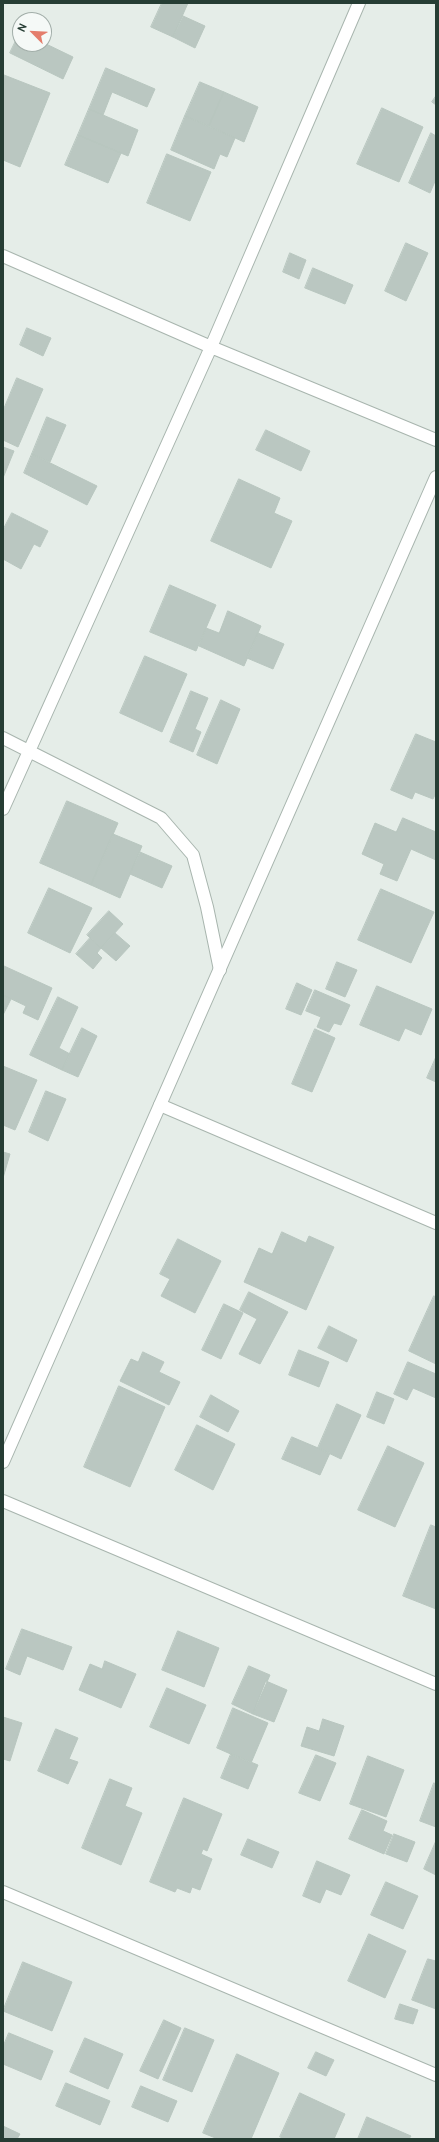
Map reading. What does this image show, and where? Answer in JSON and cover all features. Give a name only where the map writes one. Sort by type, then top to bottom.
[{"type":"street","points":[[3,809],[211,347],[359,3]]},
{"type":"street","points":[[3,256],[211,347],[436,440]]},
{"type":"street","points":[[3,1462],[436,477]]},
{"type":"street","points":[[3,738],[161,818],[193,854],[207,907],[220,970]]},
{"type":"street","points":[[160,1105],[436,1223]]},
{"type":"street","points":[[3,1501],[436,1684]]},
{"type":"street","points":[[3,1892],[436,2076]]},
{"type":"building","points":[[162,3],[188,3],[173,37],[151,27]]},
{"type":"building","points":[[183,16],[205,26],[195,48],[173,37]]},
{"type":"building","points":[[52,47],[73,57],[63,79],[10,53],[12,49],[12,52],[52,52]]},
{"type":"building","points":[[106,68],[155,89],[147,107],[112,92],[103,115],[89,109]]},
{"type":"building","points":[[4,75],[50,93],[20,167],[3,160]]},
{"type":"building","points":[[200,82],[224,92],[209,126],[185,116]]},
{"type":"building","points":[[224,92],[258,107],[244,142],[209,126]]},
{"type":"building","points":[[436,96],[436,105],[432,102]]},
{"type":"building","points":[[382,108],[423,127],[399,182],[357,164]]},
{"type":"building","points":[[89,109],[138,130],[128,156],[78,135]]},
{"type":"building","points":[[185,116],[235,138],[227,157],[220,154],[214,169],[171,150]]},
{"type":"building","points":[[431,133],[436,136],[436,179],[430,193],[409,183]]},
{"type":"building","points":[[78,135],[121,153],[108,183],[65,165]]},
{"type":"building","points":[[167,154],[211,172],[190,221],[147,203]]},
{"type":"building","points":[[406,243],[428,253],[406,301],[385,291]]},
{"type":"building","points":[[290,253],[306,260],[299,279],[283,272]]},
{"type":"building","points":[[313,268],[353,285],[345,304],[305,288]]},
{"type":"building","points":[[27,328],[51,338],[43,356],[20,345]]},
{"type":"building","points":[[17,378],[43,389],[18,447],[3,440],[3,411]]},
{"type":"building","points":[[47,417],[66,425],[50,462],[32,454]]},
{"type":"building","points":[[266,430],[310,451],[301,471],[256,450]]},
{"type":"building","points":[[3,447],[14,451],[3,478]]},
{"type":"building","points":[[32,454],[97,486],[87,505],[24,473]]},
{"type":"building","points":[[239,479],[280,498],[274,513],[292,521],[271,568],[211,541]]},
{"type":"building","points":[[12,513],[48,531],[40,547],[34,544],[21,569],[3,559],[3,530]]},
{"type":"building","points":[[170,585],[216,605],[196,651],[150,632]]},
{"type":"building","points":[[228,611],[261,626],[244,666],[199,646],[206,628],[219,633]]},
{"type":"building","points":[[258,633],[284,644],[273,669],[247,658]]},
{"type":"building","points":[[145,656],[187,674],[162,732],[120,713]]},
{"type":"building","points":[[191,691],[208,698],[195,729],[201,732],[193,752],[170,742]]},
{"type":"building","points":[[221,700],[240,709],[217,764],[197,755]]},
{"type":"building","points":[[416,734],[436,742],[436,793],[433,799],[415,792],[412,799],[391,790]]},
{"type":"building","points":[[67,801],[118,823],[91,885],[40,863]]},
{"type":"building","points":[[403,818],[436,832],[436,860],[411,849],[397,881],[380,874],[384,864],[362,854],[375,823],[396,832]]},
{"type":"building","points":[[113,834],[142,846],[120,898],[91,885]]},
{"type":"building","points":[[140,852],[172,866],[162,888],[130,874]]},
{"type":"building","points":[[49,888],[92,908],[70,953],[28,933]]},
{"type":"building","points":[[381,889],[434,912],[411,963],[358,940]]},
{"type":"building","points":[[109,911],[123,924],[101,948],[87,935]]},
{"type":"building","points":[[115,933],[130,946],[116,961],[101,948]]},
{"type":"building","points":[[90,938],[101,948],[97,953],[102,958],[93,969],[76,954]]},
{"type":"building","points":[[337,962],[357,970],[345,997],[326,989]]},
{"type":"building","points":[[4,966],[52,988],[38,1020],[23,1013],[26,1006],[3,995]]},
{"type":"building","points":[[297,983],[312,990],[301,1015],[286,1009]]},
{"type":"building","points":[[377,986],[432,1009],[421,1035],[405,1028],[399,1041],[360,1025]]},
{"type":"building","points":[[315,990],[350,1005],[341,1025],[334,1023],[329,1032],[317,1027],[321,1017],[306,1011]]},
{"type":"building","points":[[3,995],[11,999],[3,1015]]},
{"type":"building","points":[[58,997],[78,1007],[59,1048],[70,1054],[62,1070],[30,1055]]},
{"type":"building","points":[[82,1028],[97,1036],[78,1077],[62,1070]]},
{"type":"building","points":[[315,1029],[335,1038],[312,1092],[292,1084]]},
{"type":"building","points":[[436,1057],[436,1082],[427,1078]]},
{"type":"building","points":[[3,1066],[37,1080],[15,1130],[3,1125]]},
{"type":"building","points":[[46,1091],[66,1099],[48,1141],[29,1132]]},
{"type":"building","points":[[3,1152],[10,1154],[3,1178]]},
{"type":"building","points":[[282,1232],[306,1243],[309,1236],[334,1247],[306,1310],[244,1282],[259,1248],[272,1254]]},
{"type":"building","points":[[178,1239],[221,1261],[195,1313],[161,1296],[170,1279],[160,1274]]},
{"type":"building","points":[[249,1292],[288,1312],[260,1364],[239,1354],[257,1319],[240,1310]]},
{"type":"building","points":[[434,1296],[436,1297],[436,1364],[409,1351]]},
{"type":"building","points":[[224,1304],[243,1313],[221,1359],[202,1350]]},
{"type":"building","points":[[329,1326],[357,1340],[347,1362],[318,1348]]},
{"type":"building","points":[[299,1350],[329,1362],[319,1387],[289,1375]]},
{"type":"building","points":[[143,1352],[164,1362],[159,1372],[180,1382],[169,1405],[120,1381],[131,1359],[138,1362]]},
{"type":"building","points":[[408,1362],[436,1374],[436,1398],[413,1388],[407,1400],[394,1394]]},
{"type":"building","points":[[119,1386],[165,1407],[130,1487],[84,1467]]},
{"type":"building","points":[[377,1392],[394,1399],[384,1424],[367,1417]]},
{"type":"building","points":[[211,1395],[239,1411],[228,1432],[200,1417]]},
{"type":"building","points":[[337,1404],[361,1415],[341,1459],[318,1448]]},
{"type":"building","points":[[197,1425],[235,1444],[213,1490],[175,1470]]},
{"type":"building","points":[[292,1437],[330,1453],[320,1475],[282,1459]]},
{"type":"building","points":[[388,1446],[424,1463],[395,1527],[358,1510]]},
{"type":"building","points":[[431,1525],[436,1527],[436,1609],[403,1596]]},
{"type":"building","points":[[22,1629],[72,1647],[63,1670],[27,1656],[20,1675],[6,1669]]},
{"type":"building","points":[[178,1631],[219,1648],[204,1687],[162,1670]]},
{"type":"building","points":[[105,1661],[136,1674],[121,1708],[79,1690],[90,1664],[102,1669]]},
{"type":"building","points":[[249,1666],[270,1675],[253,1714],[232,1704]]},
{"type":"building","points":[[266,1681],[287,1690],[274,1722],[253,1714]]},
{"type":"building","points":[[167,1688],[206,1705],[189,1744],[150,1727]]},
{"type":"building","points":[[233,1708],[268,1723],[251,1763],[217,1748]]},
{"type":"building","points":[[3,1717],[22,1723],[10,1761],[3,1759]]},
{"type":"building","points":[[323,1719],[344,1726],[334,1756],[301,1746],[307,1727],[319,1731]]},
{"type":"building","points":[[56,1729],[78,1738],[69,1759],[78,1762],[68,1784],[38,1771]]},
{"type":"building","points":[[231,1754],[258,1765],[248,1789],[221,1778]]},
{"type":"building","points":[[316,1755],[336,1763],[320,1801],[299,1793]]},
{"type":"building","points":[[368,1756],[404,1770],[386,1817],[350,1804]]},
{"type":"building","points":[[110,1779],[132,1788],[125,1806],[142,1813],[121,1865],[82,1848]]},
{"type":"building","points":[[434,1783],[436,1784],[436,1827],[420,1821]]},
{"type":"building","points":[[184,1798],[222,1814],[207,1851],[203,1849],[201,1854],[212,1859],[200,1890],[192,1887],[190,1893],[177,1888],[175,1892],[150,1882]]},
{"type":"building","points":[[362,1810],[387,1821],[383,1831],[392,1835],[384,1854],[349,1839]]},
{"type":"building","points":[[394,1834],[415,1842],[407,1862],[386,1854]]},
{"type":"building","points":[[248,1839],[279,1852],[272,1868],[241,1855]]},
{"type":"building","points":[[436,1841],[436,1875],[424,1869]]},
{"type":"building","points":[[317,1861],[350,1875],[341,1895],[326,1889],[320,1903],[303,1896]]},
{"type":"building","points":[[386,1882],[418,1896],[403,1929],[371,1915]]},
{"type":"building","points":[[369,1934],[406,1951],[385,1998],[348,1981]]},
{"type":"building","points":[[428,1959],[436,1961],[436,2009],[412,2000]]},
{"type":"building","points":[[23,1962],[72,1982],[52,2031],[3,2011]]},
{"type":"building","points":[[400,2004],[418,2010],[413,2024],[395,2019]]},
{"type":"building","points":[[164,2020],[181,2028],[158,2079],[140,2071]]},
{"type":"building","points":[[185,2028],[214,2040],[192,2092],[163,2080]]},
{"type":"building","points":[[9,2033],[53,2051],[41,2080],[3,2064],[3,2047]]},
{"type":"building","points":[[85,2038],[123,2054],[108,2089],[70,2072]]},
{"type":"building","points":[[316,2052],[334,2060],[326,2076],[308,2068]]},
{"type":"building","points":[[237,2054],[279,2073],[251,2139],[218,2139],[203,2133]]},
{"type":"building","points":[[66,2083],[110,2101],[100,2125],[56,2106]]},
{"type":"building","points":[[141,2086],[177,2101],[168,2122],[132,2107]]},
{"type":"building","points":[[300,2093],[345,2114],[334,2139],[285,2139],[280,2137]]},
{"type":"building","points":[[367,2117],[411,2136],[409,2139],[358,2139]]},
{"type":"building","points":[[3,2126],[20,2134],[17,2139],[3,2139]]}]
